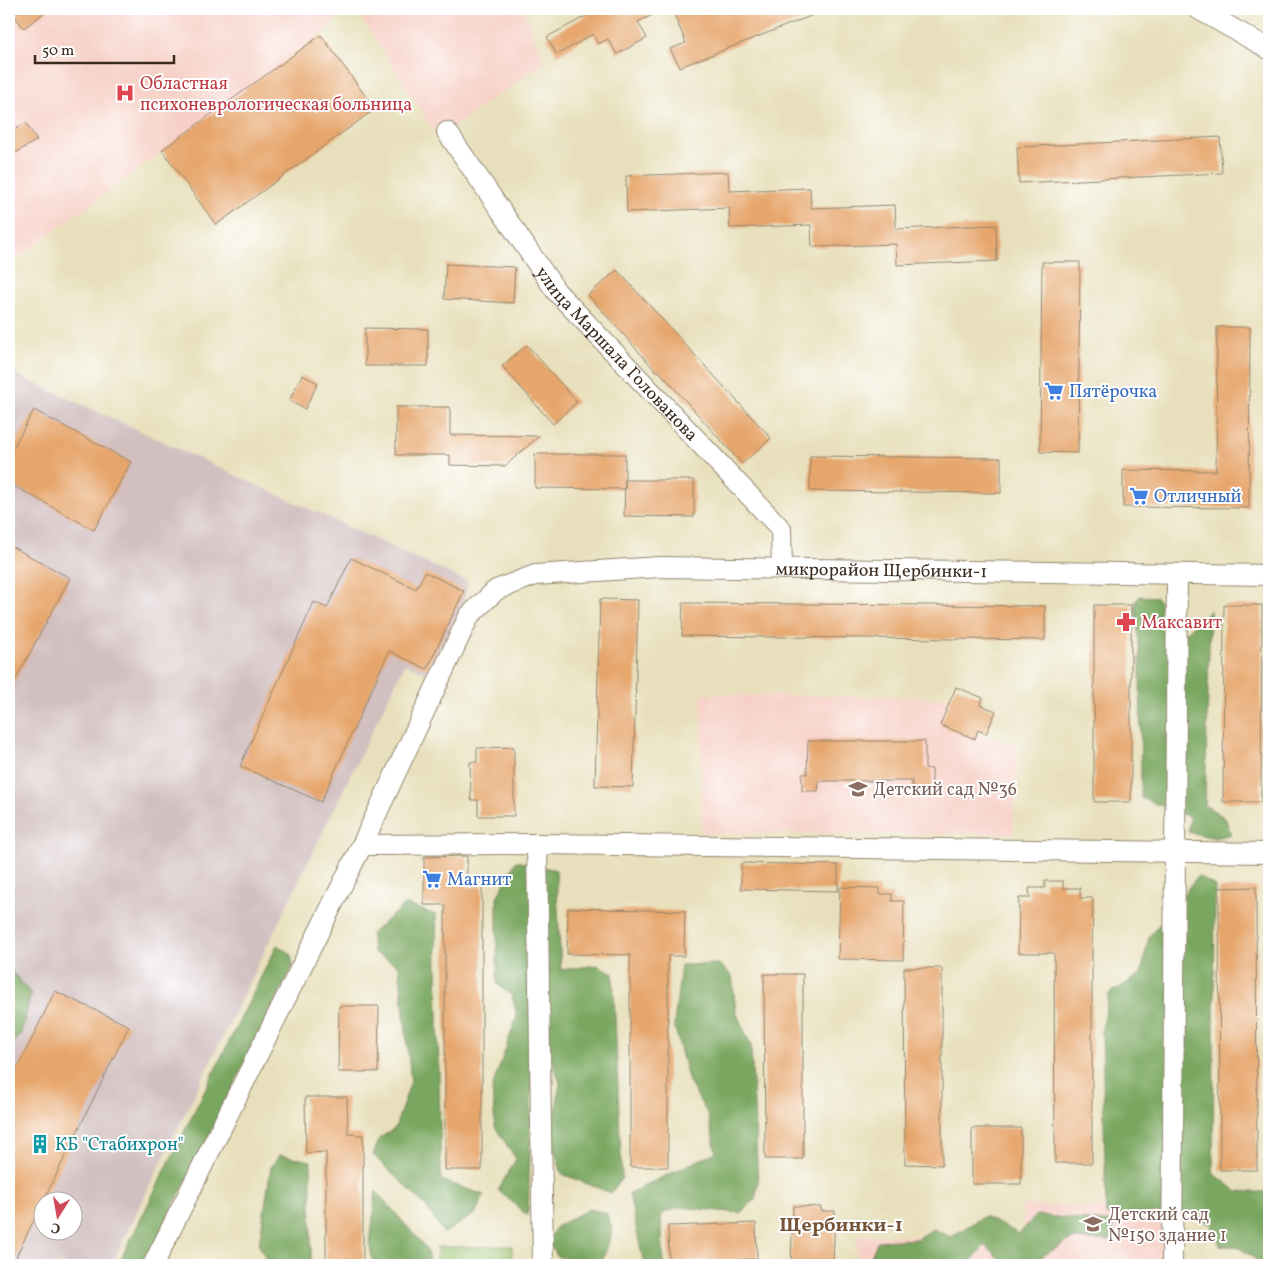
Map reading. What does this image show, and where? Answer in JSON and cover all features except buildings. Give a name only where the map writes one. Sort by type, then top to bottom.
[{"type":"street","points":[[1198,9],[1269,49]]},
{"type":"street","name":"улица Маршала Голованова","points":[[447,132],[556,291],[781,529],[782,569]]},
{"type":"street","name":"микрорайон Щербинки-1","points":[[362,845],[469,616],[496,590],[534,575],[660,567],[1269,575]]},
{"type":"street","points":[[1172,1265],[1177,575]]},
{"type":"street","points":[[537,844],[543,1265]]},
{"type":"street","points":[[153,1265],[362,845],[537,844],[1269,853]]},
{"type":"shaded area","name":"Областная психоневрологическая больница","points":[[9,9],[345,9],[321,35],[9,264]]},
{"type":"shaded area","name":"Областная психоневрологическая больница","points":[[356,9],[523,9],[544,63],[438,137]]},
{"type":"shaded area","points":[[9,371],[468,582],[463,604],[429,674],[405,664],[111,1265],[9,1265]]},
{"type":"shaded area","name":"Детский сад №36","points":[[701,694],[951,698],[940,725],[974,739],[976,735],[1017,744],[1013,834],[702,833]]},
{"type":"shaded area","name":"Детский сад №150 здание 1","points":[[1022,1205],[1162,1209],[1162,1265],[857,1265],[857,1235],[1025,1239]]},
{"type":"green space","points":[[1140,596],[1156,597],[1185,633],[1210,610],[1205,805],[1225,818],[1231,834],[1215,838],[1188,832],[1190,817],[1141,798],[1140,653],[1135,602]]},
{"type":"green space","points":[[516,861],[556,870],[561,970],[597,965],[613,973],[622,1178],[611,1193],[562,1174],[551,1139],[560,1083],[548,1046],[533,1045],[528,1216],[498,1190],[516,1159],[495,1127],[492,1088],[517,1016],[512,996],[497,984],[497,897]]},
{"type":"green space","points":[[1198,876],[1215,886],[1213,1173],[1238,1192],[1269,1192],[1269,1265],[1257,1265],[1256,1259],[1239,1248],[1220,1245],[1211,1225],[1193,1212],[1106,1215],[1102,1030],[1109,994],[1141,974],[1149,937]]},
{"type":"green space","points":[[405,904],[436,915],[441,1180],[484,1195],[475,1214],[444,1233],[424,1204],[373,1155],[380,1138],[395,1128],[411,1081],[399,966],[373,952],[371,934]]},
{"type":"green space","points":[[277,945],[291,954],[293,966],[144,1265],[118,1265]]},
{"type":"green space","points":[[719,964],[732,976],[736,1012],[751,1046],[758,1182],[755,1200],[740,1213],[680,1207],[661,1214],[664,1265],[644,1265],[629,1193],[716,1152],[708,1115],[689,1082],[674,1025],[681,965]]},
{"type":"green space","points":[[9,968],[31,994],[21,1033],[9,1047]]},
{"type":"green space","points":[[1269,1134],[1269,1186],[1266,1188]]},
{"type":"green space","points":[[280,1155],[311,1161],[311,1265],[269,1265],[259,1245],[271,1167]]},
{"type":"green space","points":[[376,1191],[426,1248],[430,1265],[373,1265],[370,1245]]},
{"type":"green space","points":[[589,1209],[606,1213],[613,1230],[601,1265],[576,1265],[577,1259],[558,1257],[547,1241],[557,1226]]},
{"type":"green space","points":[[1036,1215],[1115,1223],[1110,1241],[1072,1239],[1041,1257],[1042,1265],[1000,1265],[999,1259],[985,1245],[972,1260],[973,1265],[872,1265],[870,1258],[878,1241],[917,1239],[933,1229],[951,1237],[984,1216],[1019,1234]]},
{"type":"green space","points":[[512,1246],[512,1265],[437,1265],[437,1247]]},
{"type":"place","name":"Областная психоневрологическая больница","points":[[125,93]]},
{"type":"place","name":"Пятёрочка","points":[[1054,391]]},
{"type":"place","name":"Отличный","points":[[1139,496]]},
{"type":"place","name":"Максавит","points":[[1126,622]]},
{"type":"place","name":"Детский сад №36","points":[[858,789]]},
{"type":"place","name":"Магнит","points":[[432,879]]},
{"type":"place","name":"КБ \"Стабихрон\"","points":[[40,1144]]},
{"type":"place","name":"Детский сад №150 здание 1","points":[[1093,1224]]},
{"type":"district","name":"Щербинки-1","points":[[841,1224]]}]
